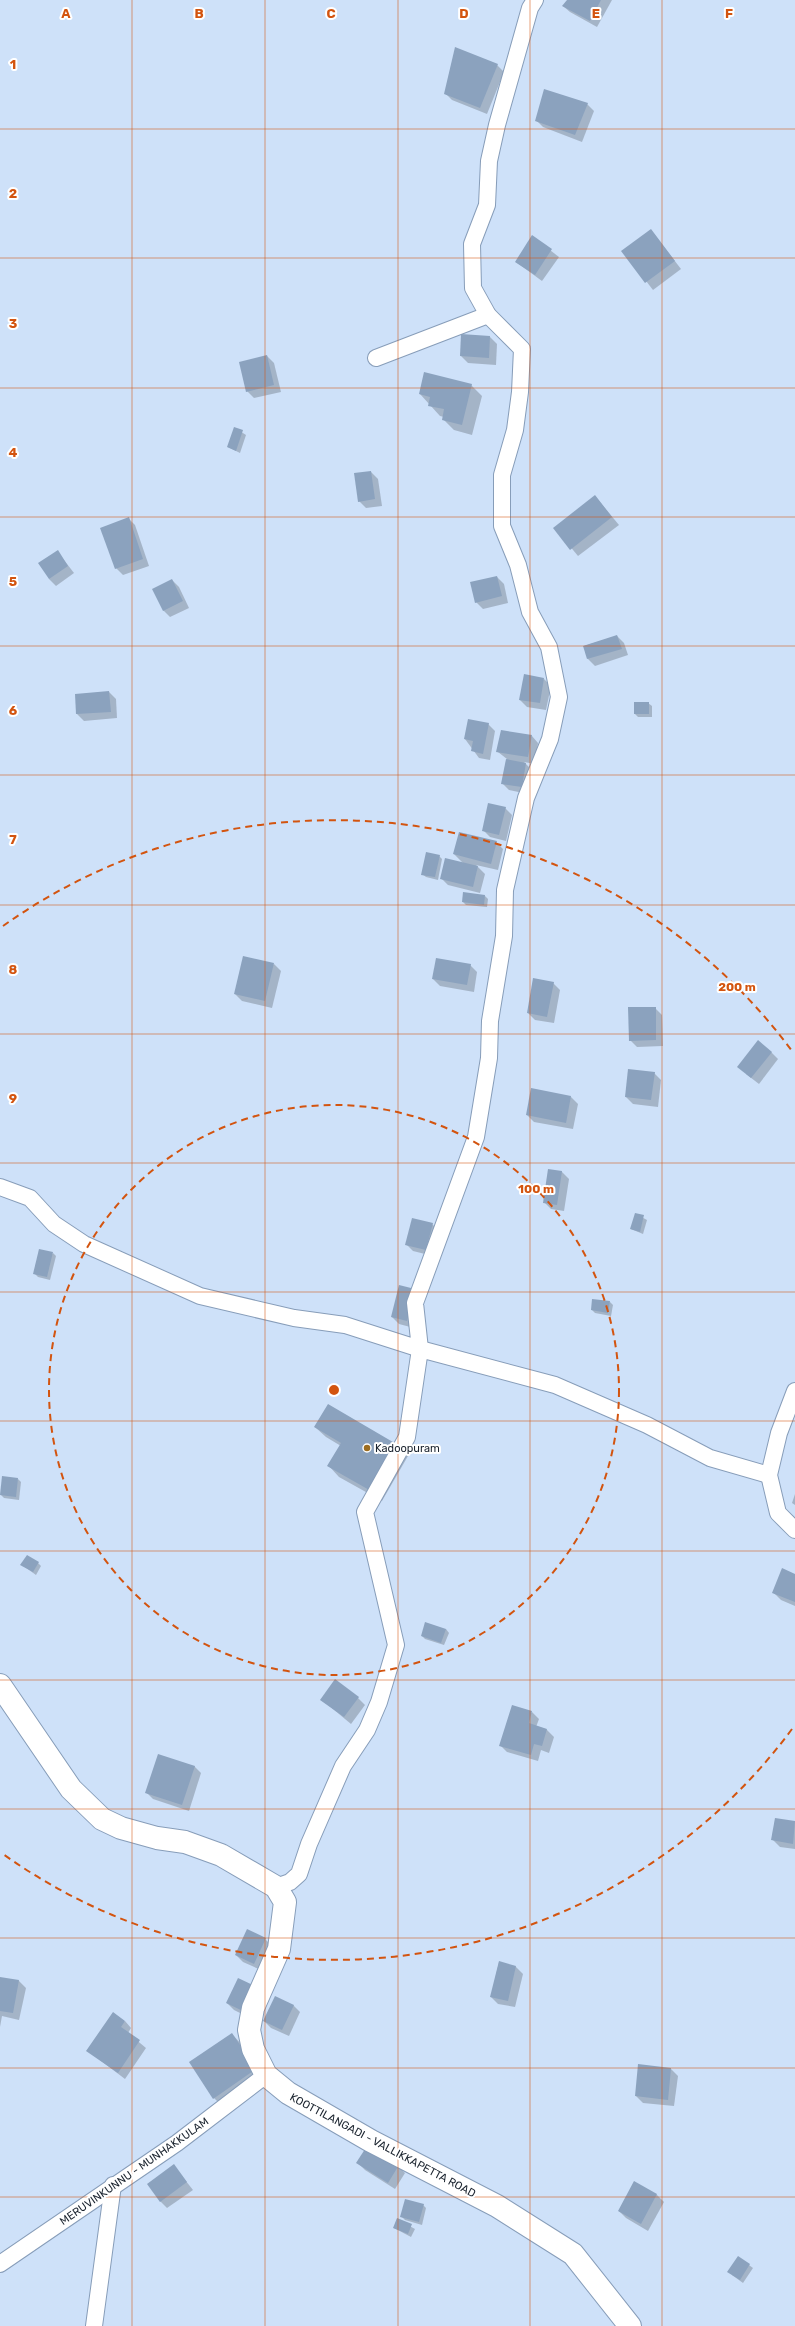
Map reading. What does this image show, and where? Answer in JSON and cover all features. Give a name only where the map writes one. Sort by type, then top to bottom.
[{"type":"main road","points":[[0,1685],[71,1789],[102,1819],[121,1828],[157,1838],[185,1842],[221,1855],[276,1886]]},
{"type":"main road","name":"KOOTTILANGADI - VALLIKKAPETTA ROAD","points":[[276,1886],[285,1902],[279,1949],[253,2008],[249,2030],[253,2049],[266,2075],[288,2094],[371,2141],[497,2206],[573,2254],[630,2326]]},
{"type":"street","points":[[276,1886],[290,1882],[299,1874],[309,1844],[343,1766],[368,1730],[379,1702],[396,1645],[365,1512],[407,1437],[420,1349],[414,1303],[476,1137],[488,1065],[491,1014],[504,936],[505,890],[526,798],[550,739],[559,697],[549,647],[530,612],[518,565],[502,526],[502,475],[515,430],[520,392],[522,349],[488,315],[473,288],[472,244],[486,205],[489,161],[497,125],[530,8],[535,0]]},
{"type":"street","points":[[376,358],[488,315]]},
{"type":"street","points":[[0,1187],[30,1198],[54,1224],[84,1244],[200,1296],[294,1318],[345,1325],[420,1349],[555,1385],[647,1425],[710,1458],[769,1475]]},
{"type":"street","points":[[795,1391],[779,1433],[769,1475],[778,1513],[795,1530]]},
{"type":"street","name":"MERUVINKUNNU - MUNHAKKULAM","points":[[0,2264],[177,2143],[266,2075]]},
{"type":"street","points":[[94,2326],[113,2186]]},
{"type":"building","points":[[567,0],[601,0],[590,21],[562,6]]},
{"type":"building","points":[[455,47],[498,64],[480,108],[444,94]]},
{"type":"building","points":[[544,89],[588,103],[575,135],[535,121]]},
{"type":"building","points":[[651,229],[675,261],[645,283],[621,251]]},
{"type":"building","points":[[532,235],[552,249],[535,275],[515,262]]},
{"type":"building","points":[[461,334],[490,336],[489,358],[460,356]]},
{"type":"building","points":[[267,355],[274,385],[246,392],[239,362]]},
{"type":"building","points":[[424,372],[472,384],[462,425],[442,420],[444,409],[428,406],[430,397],[419,394]]},
{"type":"building","points":[[234,427],[243,430],[236,451],[227,447]]},
{"type":"building","points":[[371,471],[375,499],[358,502],[354,473]]},
{"type":"building","points":[[595,495],[612,517],[570,550],[553,528]]},
{"type":"building","points":[[129,517],[143,559],[115,569],[100,528]]},
{"type":"building","points":[[58,550],[68,566],[49,579],[38,563]]},
{"type":"building","points":[[497,576],[502,596],[475,603],[470,582]]},
{"type":"building","points":[[172,579],[183,601],[163,611],[152,589]]},
{"type":"building","points":[[617,635],[622,649],[587,659],[583,646]]},
{"type":"building","points":[[524,674],[544,678],[540,703],[519,700]]},
{"type":"building","points":[[109,691],[111,712],[76,714],[75,694]]},
{"type":"building","points":[[634,702],[649,702],[649,714],[634,714]]},
{"type":"building","points":[[468,719],[489,723],[483,754],[471,751],[473,741],[464,739]]},
{"type":"building","points":[[501,730],[532,735],[528,757],[496,752]]},
{"type":"building","points":[[506,759],[526,763],[522,787],[501,784]]},
{"type":"building","points":[[488,803],[506,807],[499,835],[482,831]]},
{"type":"building","points":[[459,832],[497,841],[491,864],[453,854]]},
{"type":"building","points":[[426,852],[440,855],[435,877],[421,875]]},
{"type":"building","points":[[445,858],[478,866],[473,887],[440,879]]},
{"type":"building","points":[[463,892],[485,895],[484,905],[462,902]]},
{"type":"building","points":[[243,956],[274,963],[265,1001],[234,994]]},
{"type":"building","points":[[436,958],[471,964],[467,985],[432,979]]},
{"type":"building","points":[[533,978],[554,982],[547,1017],[527,1013]]},
{"type":"building","points":[[628,1007],[656,1007],[656,1040],[629,1041]]},
{"type":"building","points":[[758,1040],[772,1052],[751,1078],[737,1067]]},
{"type":"building","points":[[628,1069],[655,1072],[651,1100],[625,1097]]},
{"type":"building","points":[[531,1088],[571,1096],[566,1123],[526,1115]]},
{"type":"building","points":[[548,1169],[562,1171],[557,1205],[543,1203]]},
{"type":"building","points":[[635,1213],[644,1215],[640,1232],[630,1229]]},
{"type":"building","points":[[412,1218],[433,1223],[426,1250],[405,1245]]},
{"type":"building","points":[[39,1249],[53,1252],[47,1277],[33,1274]]},
{"type":"building","points":[[399,1285],[415,1289],[407,1321],[391,1317]]},
{"type":"building","points":[[592,1299],[610,1301],[608,1313],[591,1310]]},
{"type":"building","name":"Kadoopuram","points":[[328,1404],[398,1445],[371,1491],[327,1466],[341,1443],[314,1427]]},
{"type":"building","points":[[2,1476],[18,1478],[16,1497],[0,1495]]},
{"type":"building","points":[[27,1555],[39,1562],[33,1572],[20,1565]]},
{"type":"building","points":[[782,1568],[795,1574],[795,1602],[772,1593]]},
{"type":"building","points":[[425,1622],[446,1629],[441,1643],[421,1636]]},
{"type":"building","points":[[335,1679],[359,1697],[344,1717],[320,1700]]},
{"type":"building","points":[[512,1705],[532,1711],[529,1723],[547,1729],[542,1746],[534,1744],[531,1755],[499,1746]]},
{"type":"building","points":[[158,1754],[195,1766],[182,1805],[145,1793]]},
{"type":"building","points":[[775,1818],[795,1821],[793,1844],[771,1840]]},
{"type":"building","points":[[247,1929],[266,1938],[254,1964],[235,1955]]},
{"type":"building","points":[[499,1961],[516,1966],[508,2001],[490,1997]]},
{"type":"building","points":[[0,1977],[19,1980],[13,2013],[0,2011]]},
{"type":"building","points":[[238,1978],[257,1987],[245,2012],[226,2003]]},
{"type":"building","points":[[275,1996],[294,2005],[282,2030],[263,2021]]},
{"type":"building","points":[[113,2012],[125,2021],[121,2027],[140,2040],[118,2073],[86,2051]]},
{"type":"building","points":[[232,2033],[256,2069],[213,2099],[189,2062]]},
{"type":"building","points":[[638,2064],[671,2068],[668,2100],[635,2096]]},
{"type":"building","points":[[367,2146],[399,2165],[388,2183],[356,2163]]},
{"type":"building","points":[[174,2164],[187,2182],[160,2202],[147,2184]]},
{"type":"building","points":[[634,2181],[657,2194],[641,2224],[618,2211]]},
{"type":"building","points":[[405,2199],[424,2204],[419,2222],[400,2217]]},
{"type":"building","points":[[397,2218],[412,2224],[408,2234],[393,2228]]},
{"type":"building","points":[[738,2256],[750,2264],[740,2280],[727,2272]]},
{"type":"place","name":"Kadoopuram","points":[[367,1448]]}]
